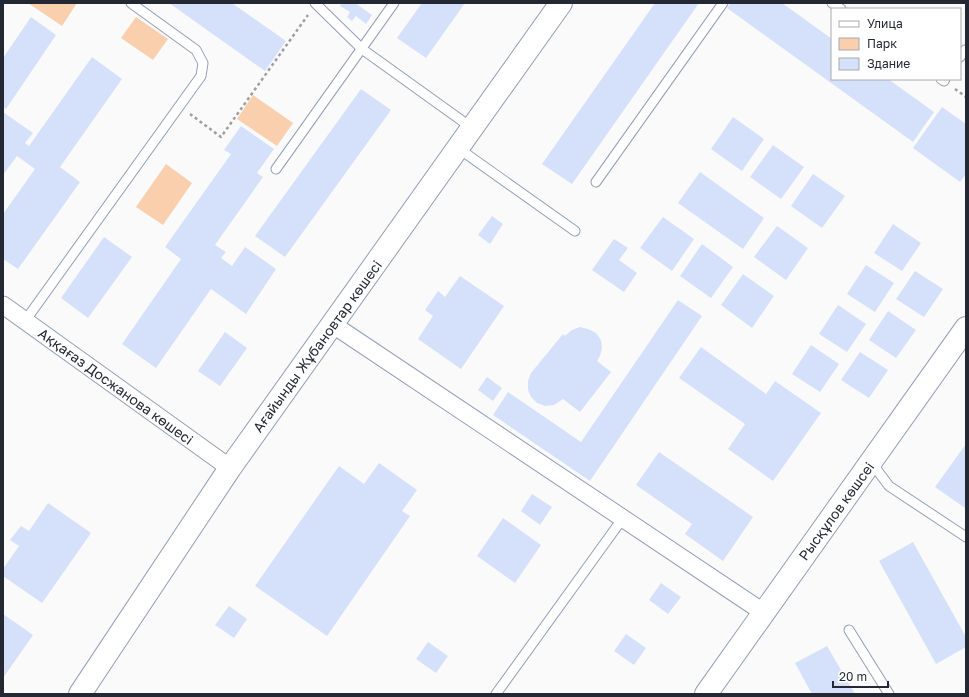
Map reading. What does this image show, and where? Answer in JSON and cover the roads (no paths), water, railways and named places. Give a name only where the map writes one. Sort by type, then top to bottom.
[{"type":"street","name":"Ағайынды Жұбановтар көшесі","points":[[80,694],[230,468],[562,3]]},
{"type":"street","name":"Аққағаз Досжанова көшесі","points":[[3,306],[230,468]]},
{"type":"street","points":[[332,324],[763,612]]},
{"type":"street","name":"Рысқұлов көшсеі","points":[[712,692],[763,612],[966,328]]},
{"type":"lane","points":[[25,321],[201,76],[202,63],[196,50],[130,3]]},
{"type":"lane","points":[[316,3],[362,49],[472,128]]},
{"type":"lane","points":[[276,169],[394,3]]},
{"type":"lane","points":[[596,182],[723,3]]},
{"type":"lane","points":[[458,148],[575,231]]},
{"type":"lane","points":[[871,462],[889,486],[966,537]]},
{"type":"lane","points":[[496,694],[623,518]]},
{"type":"lane","points":[[849,630],[888,694]]}]
